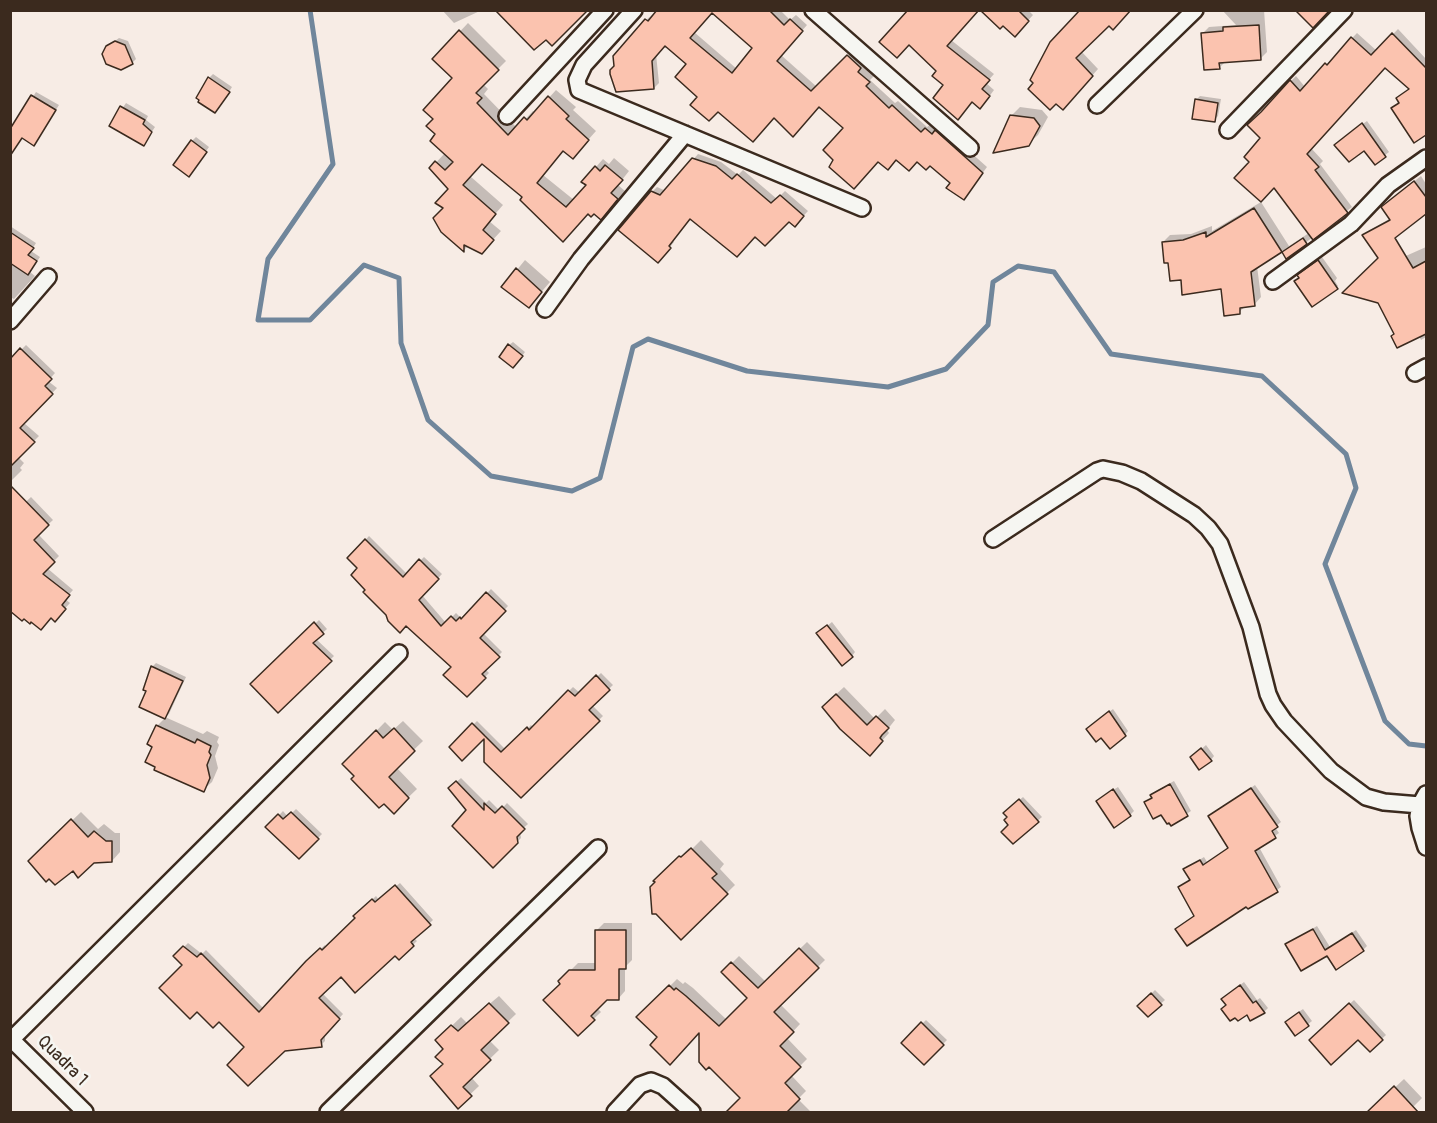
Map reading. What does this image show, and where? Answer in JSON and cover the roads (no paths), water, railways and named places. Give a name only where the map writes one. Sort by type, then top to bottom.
[{"type":"street","points":[[507,116],[604,10]]},
{"type":"street","points":[[634,10],[584,65],[577,80],[579,90],[862,208]]},
{"type":"street","points":[[813,10],[970,148]]},
{"type":"street","points":[[1097,105],[1195,10]]},
{"type":"street","points":[[1228,130],[1344,10]]},
{"type":"street","points":[[545,309],[581,259],[685,134]]},
{"type":"street","points":[[1274,281],[1351,224],[1388,185],[1426,158]]},
{"type":"street","points":[[10,321],[48,277]]},
{"type":"street","points":[[993,538],[1097,471],[1103,470],[1122,473],[1141,481],[1194,515],[1220,544],[1251,627],[1268,694],[1284,721],[1330,771],[1366,797],[1384,802],[1423,799],[1420,828],[1426,847]]},
{"type":"street","points":[[11,1038],[399,653]]},
{"type":"street","points":[[328,1113],[598,848]]},
{"type":"street","name":"Quadra 1","points":[[11,1038],[85,1113]]},
{"type":"street","points":[[615,1113],[640,1085],[651,1081],[663,1086],[692,1113]]},
{"type":"waterway","points":[[310,10],[333,164],[268,259],[258,320],[310,320],[364,265],[399,278],[401,343],[428,420],[491,476],[572,491],[600,478],[633,347],[648,339],[747,371],[888,387],[946,369],[988,325],[993,282],[1018,266],[1054,272],[1111,354],[1262,376],[1346,454],[1356,488],[1325,564],[1385,721],[1409,744],[1426,746]]}]
